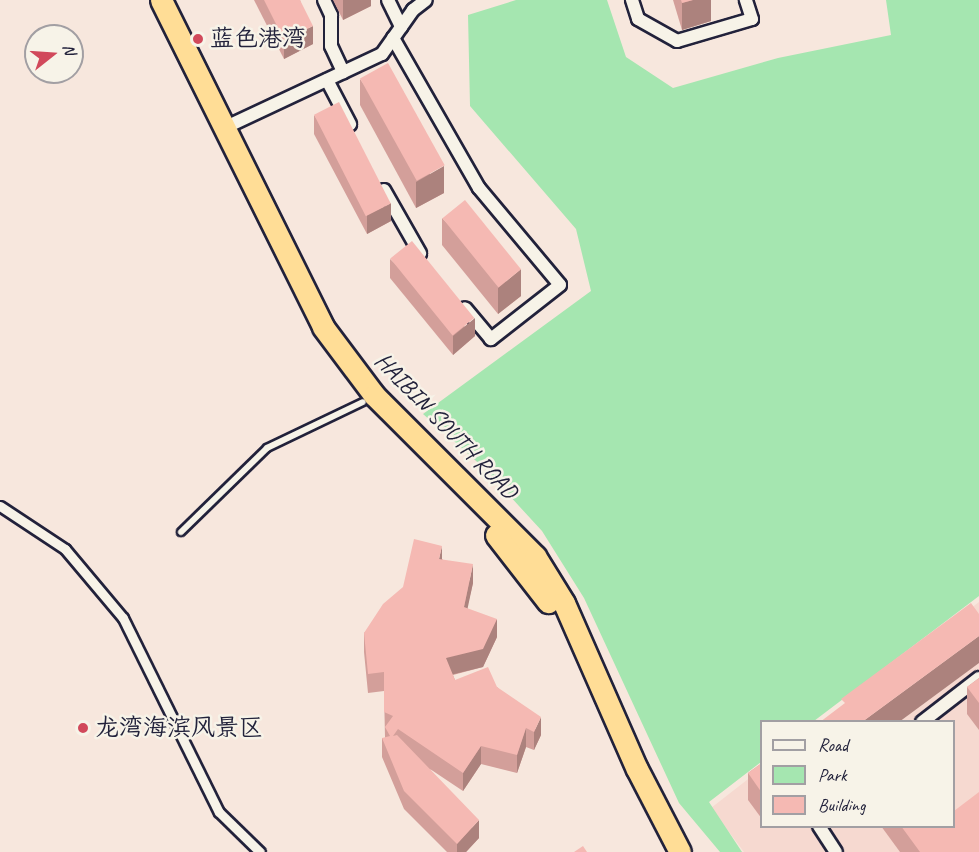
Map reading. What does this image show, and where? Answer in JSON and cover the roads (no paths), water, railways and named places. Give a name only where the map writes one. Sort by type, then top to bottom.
[{"type":"highway","name":"HAIBIN SOUTH ROAD","points":[[146,0],[278,272],[315,336],[363,402],[484,521],[522,565],[552,608],[663,852]]},
{"type":"highway","name":"HAIBIN SOUTH ROAD","points":[[161,0],[323,327],[374,395],[535,556],[564,603],[637,769],[680,852]]},
{"type":"street","points":[[324,0],[331,15],[331,46],[343,72]]},
{"type":"street","points":[[388,0],[401,27]]},
{"type":"street","points":[[224,128],[382,54],[413,10],[426,0]]},
{"type":"street","points":[[632,0],[638,19],[677,41],[752,19],[746,0]]},
{"type":"street","points":[[393,38],[479,188],[560,285],[491,339],[453,293]]},
{"type":"street","points":[[327,80],[354,132]]},
{"type":"street","points":[[376,175],[408,238],[431,266]]},
{"type":"street","points":[[0,506],[65,549],[123,618],[219,812],[260,852]]},
{"type":"street","points":[[925,720],[979,678]]},
{"type":"street","points":[[820,828],[836,852]]},
{"type":"lane","points":[[181,532],[267,448],[363,402]]},
{"type":"place","name":"蓝色港湾","points":[[198,39]]},
{"type":"place","name":"龙湾海滨风景区","points":[[83,728]]}]
